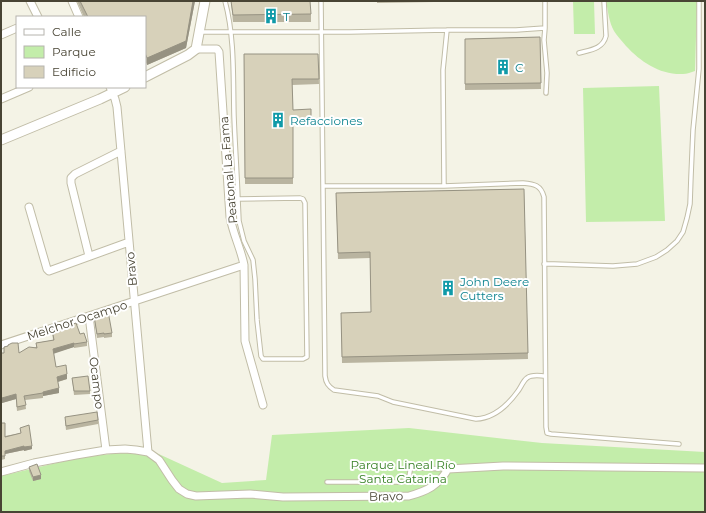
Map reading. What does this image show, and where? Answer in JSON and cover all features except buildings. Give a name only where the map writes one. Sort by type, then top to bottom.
[{"type":"street","points":[[30,1],[38,16]]},
{"type":"street","points":[[72,1],[79,16]]},
{"type":"street","points":[[146,76],[188,55],[196,49],[205,1]]},
{"type":"street","points":[[1,35],[16,28]]},
{"type":"street","name":"Peatonal La Fama","points":[[196,49],[217,49],[219,52],[230,217],[231,225],[242,254],[244,265],[245,341],[263,405]]},
{"type":"street","points":[[1,99],[27,88]]},
{"type":"street","points":[[1,140],[111,90]]},
{"type":"street","name":"Bravo","points":[[111,90],[117,107],[148,452],[159,460],[179,489],[187,494],[196,496],[250,494],[282,497],[409,496],[432,487],[442,478],[448,469]]},
{"type":"street","points":[[89,256],[71,183],[72,178],[75,174],[121,151]]},
{"type":"street","points":[[29,207],[47,270],[50,271],[129,242]]},
{"type":"street","name":"Melchor Ocampo","points":[[1,345],[244,265]]},
{"type":"street","name":"Ocampo","points":[[89,316],[106,450]]},
{"type":"street","points":[[1,472],[76,454],[125,449],[148,452]]},
{"type":"street","points":[[448,469],[503,466],[705,468]]},
{"type":"lane","points":[[225,1],[231,32],[234,79],[234,127],[239,221],[244,241],[253,260],[261,356],[262,358],[307,358],[305,203],[303,199],[300,198],[238,199]]},
{"type":"lane","points":[[321,1],[326,382],[329,387],[334,390],[378,396],[392,402],[482,419],[487,418],[502,409],[512,400],[528,377],[545,376]]},
{"type":"lane","points":[[545,1],[544,40],[546,93]]},
{"type":"lane","points":[[579,54],[598,47],[603,44],[605,40],[604,1]]},
{"type":"lane","points":[[544,264],[613,266],[637,264],[656,257],[667,250],[677,241],[683,232],[688,218],[690,204],[693,130],[699,69],[699,1]]},
{"type":"lane","points":[[200,32],[516,30],[545,28]]},
{"type":"lane","points":[[444,186],[444,70],[447,30]]},
{"type":"lane","points":[[323,186],[444,186],[523,183],[538,187],[542,191],[544,198],[545,376],[547,433],[679,444]]},
{"type":"lane","points":[[327,482],[403,482],[408,480],[410,477],[411,468],[448,469]]},
{"type":"green space","points":[[573,1],[594,1],[595,34],[574,34]]},
{"type":"green space","points":[[606,1],[697,1],[695,71],[683,74],[666,72],[659,70],[638,57],[626,46],[612,28]]},
{"type":"green space","points":[[659,86],[665,221],[586,222],[583,88]]},
{"type":"green space","name":"Parque Lineal Río Santa Catarina","points":[[409,428],[542,443],[705,452],[705,512],[1,512],[1,476],[82,457],[150,450],[222,483],[266,480],[272,435]]},
{"type":"place","name":"T","points":[[271,16]]},
{"type":"place","name":"C","points":[[503,67]]},
{"type":"place","name":"Refacciones","points":[[278,120]]},
{"type":"place","name":"John Deere Cutters","points":[[448,288]]}]
